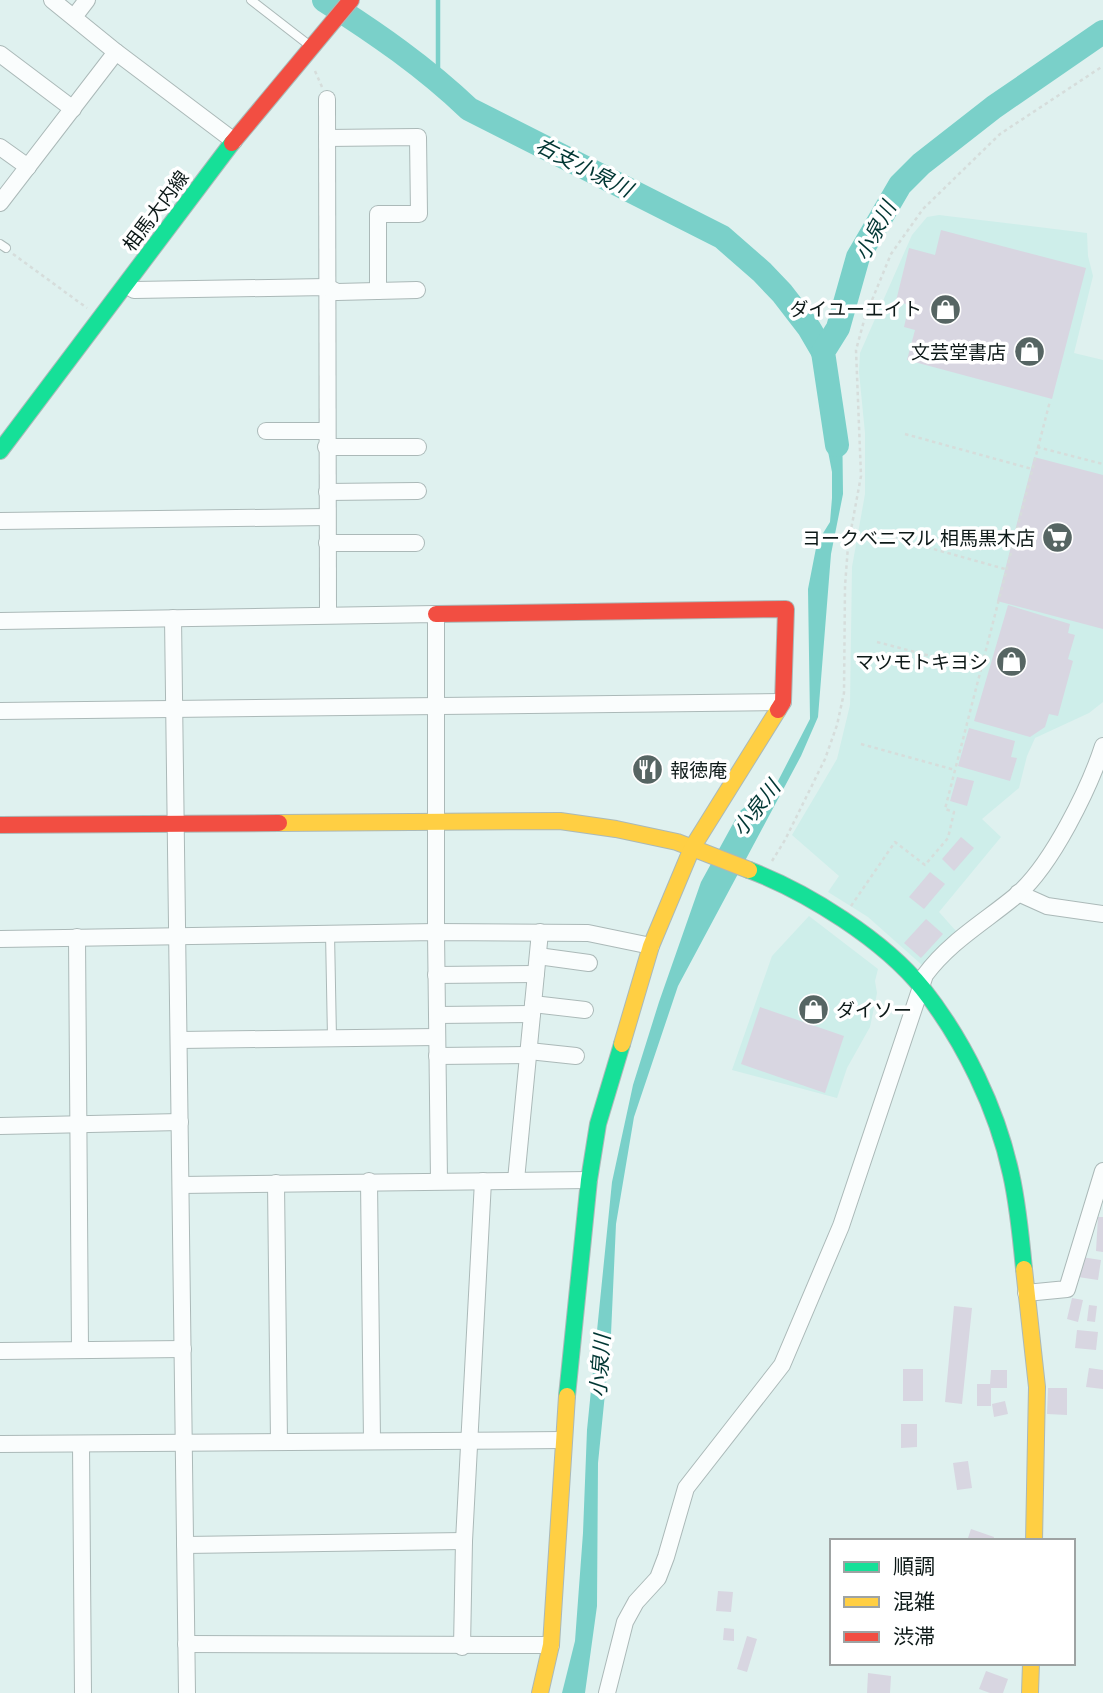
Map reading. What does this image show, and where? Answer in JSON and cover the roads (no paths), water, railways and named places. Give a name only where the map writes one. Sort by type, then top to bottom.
[{"type":"street","points":[[52,0],[234,141]]},
{"type":"street","points":[[74,17],[87,0]]},
{"type":"street","name":"相馬大内線","points":[[0,452],[234,141],[351,0]]},
{"type":"street","points":[[0,203],[116,52]]},
{"type":"street","points":[[0,54],[73,108]]},
{"type":"street","points":[[327,99],[328,614]]},
{"type":"street","points":[[327,138],[418,137],[419,214],[378,214],[378,291]]},
{"type":"street","points":[[0,147],[28,167]]},
{"type":"street","points":[[127,285],[135,289],[327,287],[337,292],[417,290]]},
{"type":"street","points":[[266,431],[418,447]]},
{"type":"street","points":[[327,492],[418,491]]},
{"type":"street","points":[[0,521],[327,517]]},
{"type":"street","points":[[327,543],[416,542]]},
{"type":"street","points":[[0,621],[786,609],[783,702],[699,851],[652,946],[598,1125],[589,1180],[563,1440],[551,1645],[540,1693]]},
{"type":"street","points":[[436,614],[439,1181]]},
{"type":"street","points":[[173,618],[187,1693]]},
{"type":"street","points":[[0,711],[783,702]]},
{"type":"street","points":[[607,1693],[625,1622],[636,1602],[658,1578],[686,1488],[782,1365],[841,1226],[925,975],[937,958],[1033,879],[1061,834],[1096,766],[1103,746]]},
{"type":"street","points":[[0,825],[560,821],[677,842],[763,875],[801,893],[863,934],[922,988],[960,1045],[992,1112],[1011,1173],[1021,1236],[1037,1387],[1034,1539]]},
{"type":"street","points":[[1018,893],[1047,906],[1103,915]]},
{"type":"street","points":[[0,939],[540,932],[588,933],[652,946]]},
{"type":"street","points":[[516,1180],[540,932]]},
{"type":"street","points":[[77,937],[80,1350]]},
{"type":"street","points":[[538,956],[589,963]]},
{"type":"street","points":[[436,975],[536,974]]},
{"type":"street","points":[[437,1015],[533,1009],[585,1010]]},
{"type":"street","points":[[179,1040],[437,1037]]},
{"type":"street","points":[[437,1056],[528,1053],[576,1056]]},
{"type":"street","points":[[0,1126],[180,1122]]},
{"type":"street","points":[[1026,1293],[1067,1289],[1103,1171]]},
{"type":"street","points":[[181,1185],[589,1180]]},
{"type":"street","points":[[369,1181],[372,1441]]},
{"type":"street","points":[[462,1647],[464,1541],[483,1181]]},
{"type":"street","points":[[276,1183],[279,1441]]},
{"type":"street","points":[[0,1350],[183,1349]]},
{"type":"street","points":[[0,1444],[563,1440]]},
{"type":"street","points":[[81,1444],[83,1693]]},
{"type":"street","points":[[185,1545],[464,1541]]},
{"type":"street","points":[[186,1644],[462,1647],[551,1645]]},
{"type":"street","points":[[1030,1693],[1031,1665]]},
{"type":"lane","points":[[251,0],[311,46]]},
{"type":"lane","points":[[330,933],[332,1038]]},
{"type":"water","points":[[820,410],[842,413],[843,494],[831,554],[818,717],[801,756],[678,986],[634,1117],[616,1224],[611,1334],[598,1463],[597,1606],[585,1693],[562,1693],[575,1641],[587,1430],[612,1182],[633,1085],[701,882],[740,811],[778,781],[810,719],[808,589],[817,543],[830,522],[832,498],[832,472]]},
{"type":"waterway","name":"右支小泉川","points":[[324,0],[400,51],[469,109],[722,237],[782,293],[809,328],[823,352]]},
{"type":"waterway","points":[[438,0],[438,79]]},
{"type":"waterway","name":"小泉川","points":[[837,445],[823,352],[838,328],[858,257],[900,185],[921,164],[994,107],[1103,32]]},
{"type":"place","name":"ダイユーエイト","points":[[945,309]]},
{"type":"place","name":"文芸堂書店","points":[[1029,352]]},
{"type":"place","name":"ヨークベニマル 相馬黒木店","points":[[1058,538]]},
{"type":"place","name":"マツモトキヨシ","points":[[1011,662]]},
{"type":"place","name":"報徳庵","points":[[647,770]]},
{"type":"place","name":"ダイソー","points":[[813,1010]]}]
